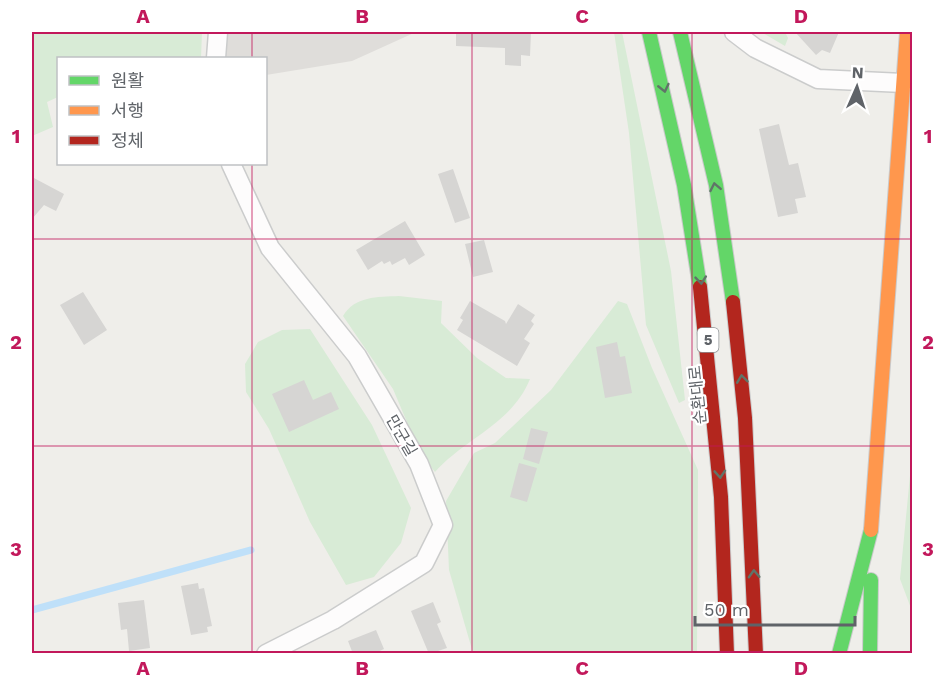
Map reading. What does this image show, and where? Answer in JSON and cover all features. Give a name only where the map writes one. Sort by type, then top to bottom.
[{"type":"main road","name":"순환대로","points":[[649,32],[664,86],[699,259],[715,405],[725,540],[727,654]]},
{"type":"main road","name":"5","points":[[680,32],[691,69],[728,259],[745,403],[756,654]]},
{"type":"main road","points":[[870,654],[871,530],[906,97],[907,32]]},
{"type":"main road","points":[[839,654],[871,530]]},
{"type":"street","points":[[216,57],[218,32]]},
{"type":"street","points":[[734,32],[755,48],[818,79],[906,97]]},
{"type":"street","name":"만군길","points":[[231,165],[270,248],[357,356],[419,464],[443,525],[424,563],[333,620],[266,654]]},
{"type":"shaded area","points":[[218,32],[416,32],[352,61],[267,75],[267,57],[216,57]]},
{"type":"green space","points":[[32,32],[202,32],[201,57],[57,57],[57,97],[47,102],[53,127],[32,136]]},
{"type":"green space","points":[[614,32],[622,32],[671,271],[685,400],[679,403],[646,325],[629,133]]},
{"type":"green space","points":[[761,32],[785,32],[788,38],[785,46]]},
{"type":"green space","points":[[399,296],[442,301],[441,323],[477,358],[506,378],[530,379],[512,408],[435,472],[420,453],[393,389],[343,316],[348,309],[360,301],[375,297]]},
{"type":"green space","points":[[618,301],[627,304],[652,368],[698,470],[697,653],[473,653],[449,570],[446,501],[474,453],[495,443],[551,390]]},
{"type":"green space","points":[[310,329],[372,425],[411,508],[401,543],[374,577],[346,585],[310,522],[269,429],[246,392],[245,364],[258,342],[282,330]]},
{"type":"green space","points":[[912,455],[912,611],[900,579]]},
{"type":"building","points":[[456,32],[531,32],[530,56],[521,55],[521,66],[505,65],[505,48],[456,46]]},
{"type":"building","points":[[795,32],[839,32],[830,53],[822,50],[816,55]]},
{"type":"building","points":[[779,124],[789,165],[798,163],[806,197],[795,199],[798,213],[778,217],[759,129]]},
{"type":"building","points":[[453,169],[470,218],[455,223],[438,174]]},
{"type":"building","points":[[32,177],[64,194],[56,211],[44,205],[32,219]]},
{"type":"building","points":[[405,221],[425,255],[409,265],[405,258],[392,265],[390,261],[384,264],[382,261],[368,270],[356,250]]},
{"type":"building","points":[[484,240],[493,272],[473,277],[465,244]]},
{"type":"building","points":[[83,292],[107,330],[84,345],[60,305]]},
{"type":"building","points":[[470,301],[505,321],[506,324],[518,304],[535,315],[531,321],[534,324],[524,339],[530,343],[517,366],[457,330],[463,320],[460,318]]},
{"type":"building","points":[[617,342],[620,357],[625,356],[632,393],[605,398],[596,347]]},
{"type":"building","points":[[304,380],[313,400],[331,392],[339,409],[289,432],[272,394]]},
{"type":"building","points":[[531,428],[548,432],[539,464],[523,459]]},
{"type":"building","points":[[519,463],[537,468],[527,502],[510,497]]},
{"type":"building","points":[[198,583],[199,589],[204,588],[212,626],[207,627],[208,632],[191,635],[181,586]]},
{"type":"building","points":[[144,600],[150,648],[129,651],[127,629],[121,630],[118,603]]},
{"type":"building","points":[[433,602],[441,622],[437,624],[447,648],[429,654],[411,611]]},
{"type":"building","points":[[376,630],[384,649],[373,654],[353,654],[348,641]]},
{"type":"waterway","points":[[32,610],[251,550]]},
{"type":"traffic: fast","points":[[649,32],[684,185],[700,287]]},
{"type":"traffic: fast","points":[[680,32],[716,185],[733,302]]},
{"type":"traffic: fast","points":[[839,654],[871,530]]},
{"type":"traffic: fast","points":[[870,654],[871,580]]},
{"type":"traffic: slow","points":[[871,530],[907,32]]},
{"type":"traffic: jam","points":[[700,287],[721,497],[727,654]]},
{"type":"traffic: jam","points":[[733,302],[745,418],[756,654]]}]
